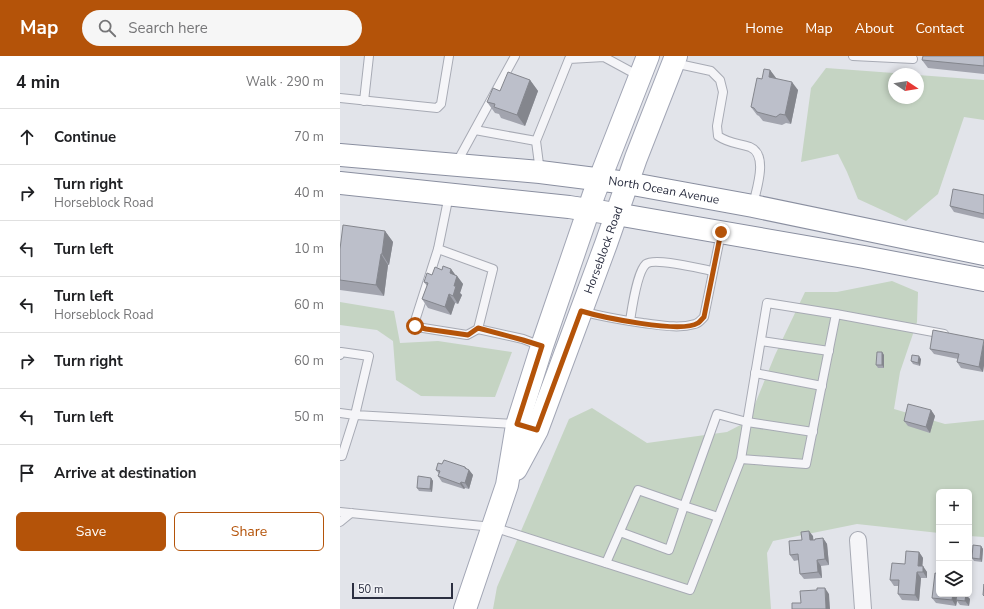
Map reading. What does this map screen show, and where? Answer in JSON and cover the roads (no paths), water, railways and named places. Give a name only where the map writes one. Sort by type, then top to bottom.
[{"type":"main road","name":"Horseblock Road","points":[[527,427],[542,346],[600,179],[648,56]]},
{"type":"main road","name":"Horseblock Road","points":[[465,609],[527,427],[581,311],[636,158],[674,59]]},
{"type":"main road","name":"North Ocean Avenue","points":[[340,155],[540,172],[627,183],[753,206],[984,254]]},
{"type":"main road","points":[[340,183],[449,194],[616,214],[984,280]]},
{"type":"street","points":[[858,540],[863,609]]},
{"type":"lane","points":[[364,101],[369,56]]},
{"type":"lane","points":[[340,98],[437,108],[441,104],[448,56]]},
{"type":"lane","points":[[455,165],[515,56]]},
{"type":"lane","points":[[540,172],[536,141],[569,59],[605,56],[640,76]]},
{"type":"lane","points":[[853,56],[913,59]]},
{"type":"lane","points":[[674,59],[711,71],[720,80],[723,92],[717,126],[718,136],[725,141],[752,148],[759,156],[761,167],[753,206]]},
{"type":"lane","points":[[474,130],[536,141]]},
{"type":"lane","points":[[438,249],[493,268],[478,328],[468,335],[426,329],[415,326],[414,324],[438,249],[449,194]]},
{"type":"lane","points":[[581,311],[599,316],[674,327],[697,324],[704,317],[721,232]]},
{"type":"lane","points":[[630,321],[640,274],[646,264],[654,261],[669,262],[713,271]]},
{"type":"lane","points":[[340,512],[493,527],[690,590],[741,459],[767,303],[954,336]]},
{"type":"lane","points":[[741,459],[806,464],[836,314]]},
{"type":"lane","points":[[478,328],[542,346]]},
{"type":"lane","points":[[761,341],[828,351]]},
{"type":"lane","points":[[340,355],[341,352],[369,356],[355,415],[342,456],[340,456]]},
{"type":"lane","points":[[755,373],[822,386]]},
{"type":"lane","points":[[340,413],[527,427]]},
{"type":"lane","points":[[620,532],[669,550],[717,414],[747,422],[813,432]]},
{"type":"lane","points":[[606,563],[638,490],[718,517]]},
{"type":"lane","points":[[340,522],[351,513]]}]
